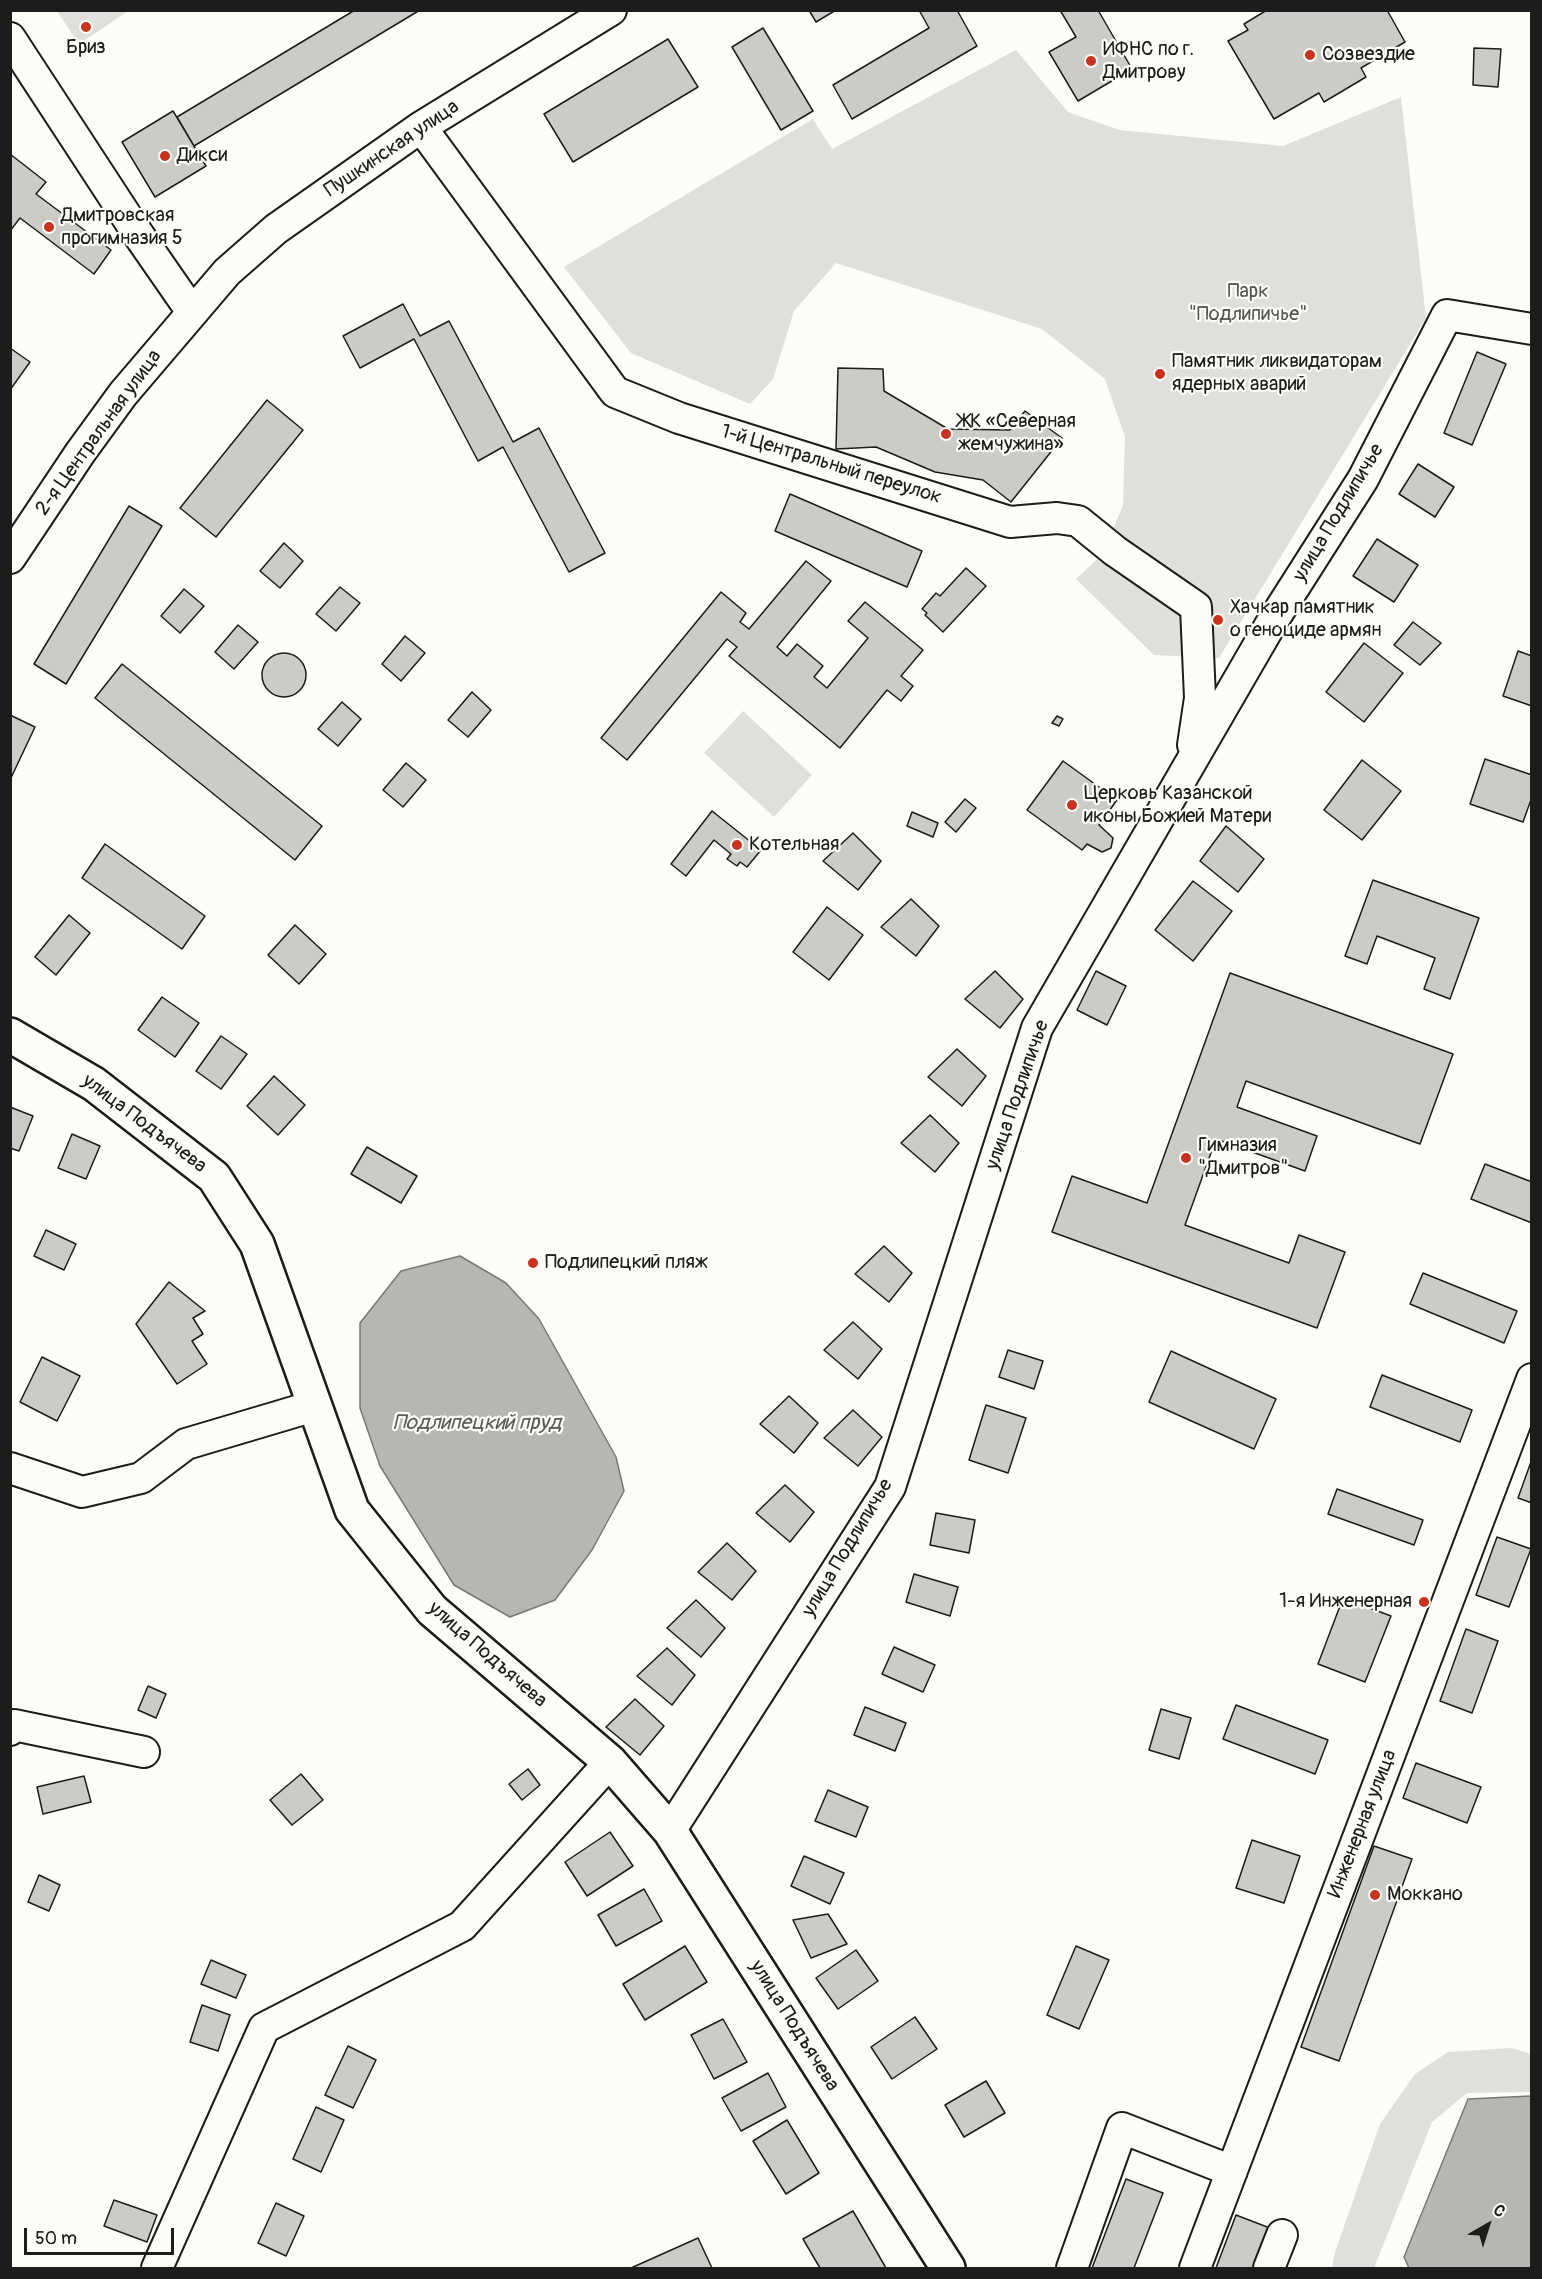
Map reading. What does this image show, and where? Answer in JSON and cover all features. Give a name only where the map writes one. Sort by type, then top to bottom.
[{"type":"main road","name":"улица Подъячева","points":[[10,1035],[93,1084],[214,1177],[257,1244],[352,1510],[432,1610],[610,1762],[670,1831],[948,2268]]},
{"type":"street","name":"Пушкинская улица","points":[[192,312],[227,273],[276,229],[421,127],[611,10]]},
{"type":"street","points":[[10,38],[140,237],[192,312]]},
{"type":"street","name":"1-й Центральный переулок","points":[[421,127],[615,392],[679,418],[1010,522],[1057,518],[1078,521],[1115,551],[1196,607],[1200,698],[1191,760]]},
{"type":"street","name":"2-я Центральная улица","points":[[10,558],[80,453],[123,394],[192,312]]},
{"type":"street","name":"улица Подлипичье","points":[[670,1831],[890,1487],[1037,1028],[1272,622],[1363,479],[1447,315],[1532,329]]},
{"type":"street","name":"Инженерная улица","points":[[1195,2268],[1530,1388]]},
{"type":"street","points":[[10,1468],[81,1492],[141,1478],[186,1444],[314,1406]]},
{"type":"street","points":[[10,1730],[14,1725],[144,1752]]},
{"type":"street","points":[[157,2268],[264,2028],[462,1926],[610,1762]]},
{"type":"street","points":[[1072,2268],[1122,2128],[1232,2171]]},
{"type":"street","points":[[1269,2268],[1282,2235]]},
{"type":"green space","name":"Бриз","points":[[57,11],[128,11],[79,44]]},
{"type":"green space","name":"Парк \"Подлипичье\"","points":[[1016,50],[1068,112],[1119,130],[1283,146],[1401,97],[1426,318],[1219,658],[1154,655],[1076,579],[1103,554],[1123,505],[1125,437],[1105,379],[1042,329],[836,263],[794,311],[773,379],[750,404],[631,353],[564,267],[813,119],[832,149]]},
{"type":"green space","points":[[743,711],[812,775],[774,817],[704,753]]},
{"type":"green space","points":[[1512,2048],[1531,2054],[1531,2092],[1467,2093],[1432,2122],[1374,2268],[1332,2268],[1335,2252],[1380,2124],[1415,2074],[1448,2052]]},
{"type":"water","name":"Подлипецкий пруд","points":[[460,1256],[506,1283],[539,1319],[616,1457],[624,1491],[592,1550],[555,1600],[510,1617],[454,1585],[380,1466],[360,1408],[360,1323],[401,1271]]},
{"type":"water","points":[[1531,2096],[1531,2268],[1409,2268],[1404,2257],[1468,2099]]},
{"type":"building","points":[[355,10],[420,10],[194,146],[177,117]]},
{"type":"building","points":[[809,10],[836,10],[816,22]]},
{"type":"building","points":[[919,10],[957,10],[977,46],[852,119],[833,85],[929,28]]},
{"type":"building","name":"ИФНС по г. Дмитрову","points":[[1060,10],[1098,10],[1132,69],[1078,101],[1049,52],[1076,37]]},
{"type":"building","name":"Созвездие","points":[[1267,10],[1387,10],[1405,42],[1361,68],[1366,77],[1324,102],[1319,93],[1274,119],[1228,41],[1248,30],[1244,24]]},
{"type":"building","points":[[763,28],[813,111],[781,130],[732,47]]},
{"type":"building","points":[[668,39],[698,87],[573,162],[544,114]]},
{"type":"building","points":[[1474,48],[1501,49],[1498,87],[1473,85]]},
{"type":"building","name":"Дикси","points":[[173,111],[206,166],[155,197],[122,142]]},
{"type":"building","points":[[10,154],[46,182],[36,194],[111,250],[94,274],[20,218],[10,231]]},
{"type":"building","points":[[403,304],[420,336],[449,321],[513,442],[539,428],[605,553],[569,572],[503,447],[478,461],[414,339],[360,368],[343,336]]},
{"type":"building","points":[[10,348],[30,362],[10,390]]},
{"type":"building","points":[[1477,352],[1506,364],[1472,445],[1444,433]]},
{"type":"building","name":"ЖК «Северная жемчужина»","points":[[838,368],[883,369],[884,391],[948,429],[1010,430],[1025,411],[1062,438],[1011,502],[983,480],[935,472],[876,447],[836,449]]},
{"type":"building","points":[[267,400],[303,430],[216,537],[180,508]]},
{"type":"building","points":[[1418,464],[1454,487],[1435,517],[1399,494]]},
{"type":"building","points":[[790,494],[922,551],[907,587],[775,531]]},
{"type":"building","points":[[129,506],[162,526],[66,684],[34,664]]},
{"type":"building","points":[[1377,539],[1418,565],[1394,602],[1353,576]]},
{"type":"building","points":[[284,543],[303,561],[280,588],[260,571]]},
{"type":"building","points":[[806,561],[831,581],[777,647],[787,656],[797,644],[823,666],[814,677],[827,688],[868,638],[848,621],[865,602],[923,650],[901,676],[913,686],[901,701],[887,690],[840,748],[729,656],[737,647],[727,639],[627,760],[601,738],[721,592],[746,613],[740,622],[749,629]]},
{"type":"building","points":[[966,568],[986,586],[943,632],[925,615],[927,613],[922,609],[936,593],[940,596]]},
{"type":"building","points":[[340,587],[360,603],[336,631],[316,614]]},
{"type":"building","points":[[184,589],[204,606],[180,633],[161,616]]},
{"type":"building","points":[[1413,622],[1441,643],[1420,665],[1394,645]]},
{"type":"building","points":[[238,625],[258,642],[234,669],[215,652]]},
{"type":"building","points":[[405,636],[425,653],[401,681],[382,664]]},
{"type":"building","points":[[1364,643],[1403,673],[1364,722],[1326,692]]},
{"type":"building","points":[[1518,651],[1532,656],[1532,706],[1503,696]]},
{"type":"building","points":[[284,653],[300,659],[306,675],[300,691],[284,697],[268,691],[262,675],[268,659]]},
{"type":"building","points":[[122,664],[322,826],[295,860],[95,698]]},
{"type":"building","points":[[472,692],[491,710],[468,737],[448,720]]},
{"type":"building","points":[[342,702],[361,719],[338,746],[318,729]]},
{"type":"building","points":[[10,715],[35,727],[10,780]]},
{"type":"building","points":[[1057,716],[1063,719],[1059,726],[1052,723]]},
{"type":"building","points":[[1485,759],[1532,775],[1532,797],[1523,822],[1470,804]]},
{"type":"building","points":[[1362,760],[1401,791],[1362,840],[1324,810]]},
{"type":"building","name":"Церковь Казанской иконы Божией Матери","points":[[1063,761],[1117,800],[1099,825],[1113,838],[1111,848],[1102,852],[1087,844],[1082,850],[1027,810]]},
{"type":"building","points":[[406,763],[426,780],[403,807],[383,790]]},
{"type":"building","points":[[965,799],[976,808],[956,832],[945,822]]},
{"type":"building","name":"Котельная","points":[[712,811],[761,850],[747,867],[740,862],[737,866],[727,859],[731,854],[714,840],[686,876],[671,864]]},
{"type":"building","points":[[912,812],[938,823],[933,837],[907,826]]},
{"type":"building","points":[[1226,826],[1264,859],[1238,892],[1200,861]]},
{"type":"building","points":[[853,833],[881,861],[858,890],[823,861]]},
{"type":"building","points":[[105,844],[205,916],[182,949],[82,878]]},
{"type":"building","points":[[1373,880],[1479,918],[1450,999],[1424,989],[1435,958],[1377,936],[1367,964],[1345,956]]},
{"type":"building","points":[[1193,881],[1232,911],[1193,961],[1155,930]]},
{"type":"building","points":[[911,899],[939,926],[916,956],[881,927]]},
{"type":"building","points":[[827,907],[863,935],[829,980],[793,952]]},
{"type":"building","points":[[69,915],[90,933],[56,975],[35,957]]},
{"type":"building","points":[[295,925],[326,954],[299,984],[268,955]]},
{"type":"building","points":[[995,971],[1023,999],[1000,1028],[965,999]]},
{"type":"building","points":[[1096,971],[1126,986],[1107,1025],[1077,1010]]},
{"type":"building","name":"Гимназия \"Дмитров\"","points":[[1230,973],[1453,1054],[1420,1144],[1246,1081],[1237,1107],[1317,1136],[1305,1171],[1216,1139],[1185,1225],[1289,1263],[1299,1235],[1345,1252],[1317,1328],[1052,1232],[1072,1176],[1147,1203]]},
{"type":"building","points":[[162,997],[199,1023],[175,1057],[138,1030]]},
{"type":"building","points":[[221,1036],[247,1054],[221,1089],[196,1071]]},
{"type":"building","points":[[957,1049],[986,1076],[962,1106],[928,1077]]},
{"type":"building","points":[[274,1076],[305,1105],[278,1135],[247,1106]]},
{"type":"building","points":[[10,1107],[33,1116],[19,1151],[10,1148]]},
{"type":"building","points":[[930,1115],[959,1143],[935,1172],[901,1143]]},
{"type":"building","points":[[72,1134],[100,1146],[86,1179],[58,1168]]},
{"type":"building","points":[[367,1147],[417,1176],[401,1203],[351,1174]]},
{"type":"building","points":[[1485,1164],[1532,1182],[1532,1223],[1471,1199]]},
{"type":"building","points":[[46,1230],[76,1244],[64,1270],[34,1256]]},
{"type":"building","points":[[884,1246],[912,1273],[889,1302],[855,1274]]},
{"type":"building","points":[[1423,1273],[1517,1311],[1504,1343],[1410,1304]]},
{"type":"building","points":[[169,1282],[205,1311],[193,1318],[203,1334],[192,1341],[207,1364],[177,1384],[136,1324]]},
{"type":"building","points":[[853,1322],[882,1349],[858,1379],[824,1350]]},
{"type":"building","points":[[1008,1350],[1043,1361],[1034,1389],[999,1377]]},
{"type":"building","points":[[1171,1351],[1276,1399],[1254,1449],[1149,1402]]},
{"type":"building","points":[[42,1357],[80,1376],[57,1421],[20,1402]]},
{"type":"building","points":[[1382,1375],[1472,1410],[1460,1442],[1370,1407]]},
{"type":"building","points":[[789,1396],[818,1423],[794,1453],[760,1424]]},
{"type":"building","points":[[986,1405],[1026,1418],[1008,1473],[969,1460]]},
{"type":"building","points":[[853,1410],[882,1437],[858,1466],[824,1438]]},
{"type":"building","points":[[1532,1459],[1532,1503],[1518,1498]]},
{"type":"building","points":[[785,1485],[814,1512],[790,1542],[756,1513]]},
{"type":"building","points":[[1337,1489],[1423,1520],[1414,1545],[1328,1514]]},
{"type":"building","points":[[936,1513],[975,1520],[969,1553],[930,1545]]},
{"type":"building","points":[[1497,1537],[1531,1549],[1509,1607],[1476,1595]]},
{"type":"building","points":[[727,1543],[756,1571],[732,1600],[698,1572]]},
{"type":"building","points":[[914,1574],[958,1587],[950,1616],[906,1602]]},
{"type":"building","points":[[1343,1598],[1391,1616],[1365,1682],[1318,1664]]},
{"type":"building","points":[[696,1600],[725,1628],[701,1657],[667,1628]]},
{"type":"building","points":[[1466,1629],[1498,1641],[1472,1713],[1440,1701]]},
{"type":"building","points":[[894,1647],[935,1665],[923,1692],[882,1674]]},
{"type":"building","points":[[667,1648],[695,1675],[672,1705],[637,1676]]},
{"type":"building","points":[[148,1686],[166,1694],[156,1718],[138,1710]]},
{"type":"building","points":[[635,1699],[664,1726],[640,1755],[606,1727]]},
{"type":"building","points":[[1236,1705],[1328,1740],[1315,1774],[1223,1739]]},
{"type":"building","points":[[865,1707],[906,1723],[895,1751],[854,1735]]},
{"type":"building","points":[[1161,1709],[1191,1718],[1179,1759],[1149,1750]]},
{"type":"building","points":[[1416,1763],[1481,1787],[1467,1823],[1403,1798]]},
{"type":"building","points":[[528,1769],[540,1785],[522,1800],[509,1784]]},
{"type":"building","points":[[301,1774],[323,1800],[292,1825],[270,1800]]},
{"type":"building","points":[[84,1776],[91,1802],[43,1814],[37,1787]]},
{"type":"building","points":[[828,1790],[868,1807],[856,1837],[815,1821]]},
{"type":"building","points":[[610,1832],[633,1866],[587,1896],[565,1862]]},
{"type":"building","points":[[1252,1840],[1300,1856],[1284,1903],[1236,1888]]},
{"type":"building","points":[[1374,1846],[1412,1859],[1339,2061],[1301,2047]]},
{"type":"building","points":[[804,1856],[844,1873],[830,1904],[791,1886]]},
{"type":"building","points":[[39,1875],[60,1885],[49,1911],[28,1902]]},
{"type":"building","points":[[644,1889],[662,1921],[616,1946],[598,1915]]},
{"type":"building","points":[[828,1914],[847,1944],[811,1958],[793,1920]]},
{"type":"building","points":[[685,1946],[707,1982],[645,2020],[623,1984]]},
{"type":"building","points":[[1076,1946],[1109,1960],[1079,2029],[1047,2015]]},
{"type":"building","points":[[856,1950],[878,1981],[838,2009],[816,1978]]},
{"type":"building","points":[[211,1960],[246,1975],[236,1998],[201,1984]]},
{"type":"building","points":[[202,2005],[230,2015],[218,2051],[190,2042]]},
{"type":"building","points":[[915,2017],[937,2049],[892,2079],[871,2047]]},
{"type":"building","points":[[723,2019],[747,2062],[714,2079],[691,2035]]},
{"type":"building","points":[[348,2046],[376,2060],[353,2108],[325,2095]]},
{"type":"building","points":[[768,2073],[786,2107],[741,2131],[722,2098]]},
{"type":"building","points":[[986,2081],[1005,2113],[964,2137],[945,2105]]},
{"type":"building","points":[[316,2107],[344,2120],[321,2172],[293,2159]]},
{"type":"building","points":[[787,2120],[819,2173],[786,2194],[753,2141]]},
{"type":"building","points":[[1126,2179],[1163,2193],[1134,2268],[1092,2268]]},
{"type":"building","points":[[114,2200],[157,2215],[147,2242],[104,2226]]},
{"type":"building","points":[[276,2203],[304,2216],[286,2256],[258,2243]]},
{"type":"building","points":[[853,2211],[886,2268],[820,2268],[803,2239]]},
{"type":"building","points":[[1236,2215],[1275,2230],[1260,2268],[1216,2268]]},
{"type":"building","points":[[698,2238],[712,2268],[631,2268]]},
{"type":"place","name":"Бриз","points":[[86,27]]},
{"type":"place","name":"Созвездие","points":[[1310,55]]},
{"type":"place","name":"ИФНС по г. Дмитрову","points":[[1091,61]]},
{"type":"place","name":"Дикси","points":[[165,156]]},
{"type":"place","name":"Дмитровская прогимназия 5","points":[[49,227]]},
{"type":"place","name":"Памятник ликвидаторам ядерных аварий","points":[[1160,374]]},
{"type":"place","name":"ЖК «Северная жемчужина»","points":[[946,434]]},
{"type":"place","name":"Хачкар памятник о геноциде армян","points":[[1218,620]]},
{"type":"place","name":"Церковь Казанской иконы Божией Матери","points":[[1072,805]]},
{"type":"place","name":"Котельная","points":[[737,845]]},
{"type":"place","name":"Гимназия \"Дмитров\"","points":[[1186,1158]]},
{"type":"place","name":"Подлипецкий пляж","points":[[533,1263]]},
{"type":"place","name":"1-я Инженерная","points":[[1424,1602]]},
{"type":"place","name":"Моккано","points":[[1375,1895]]}]
